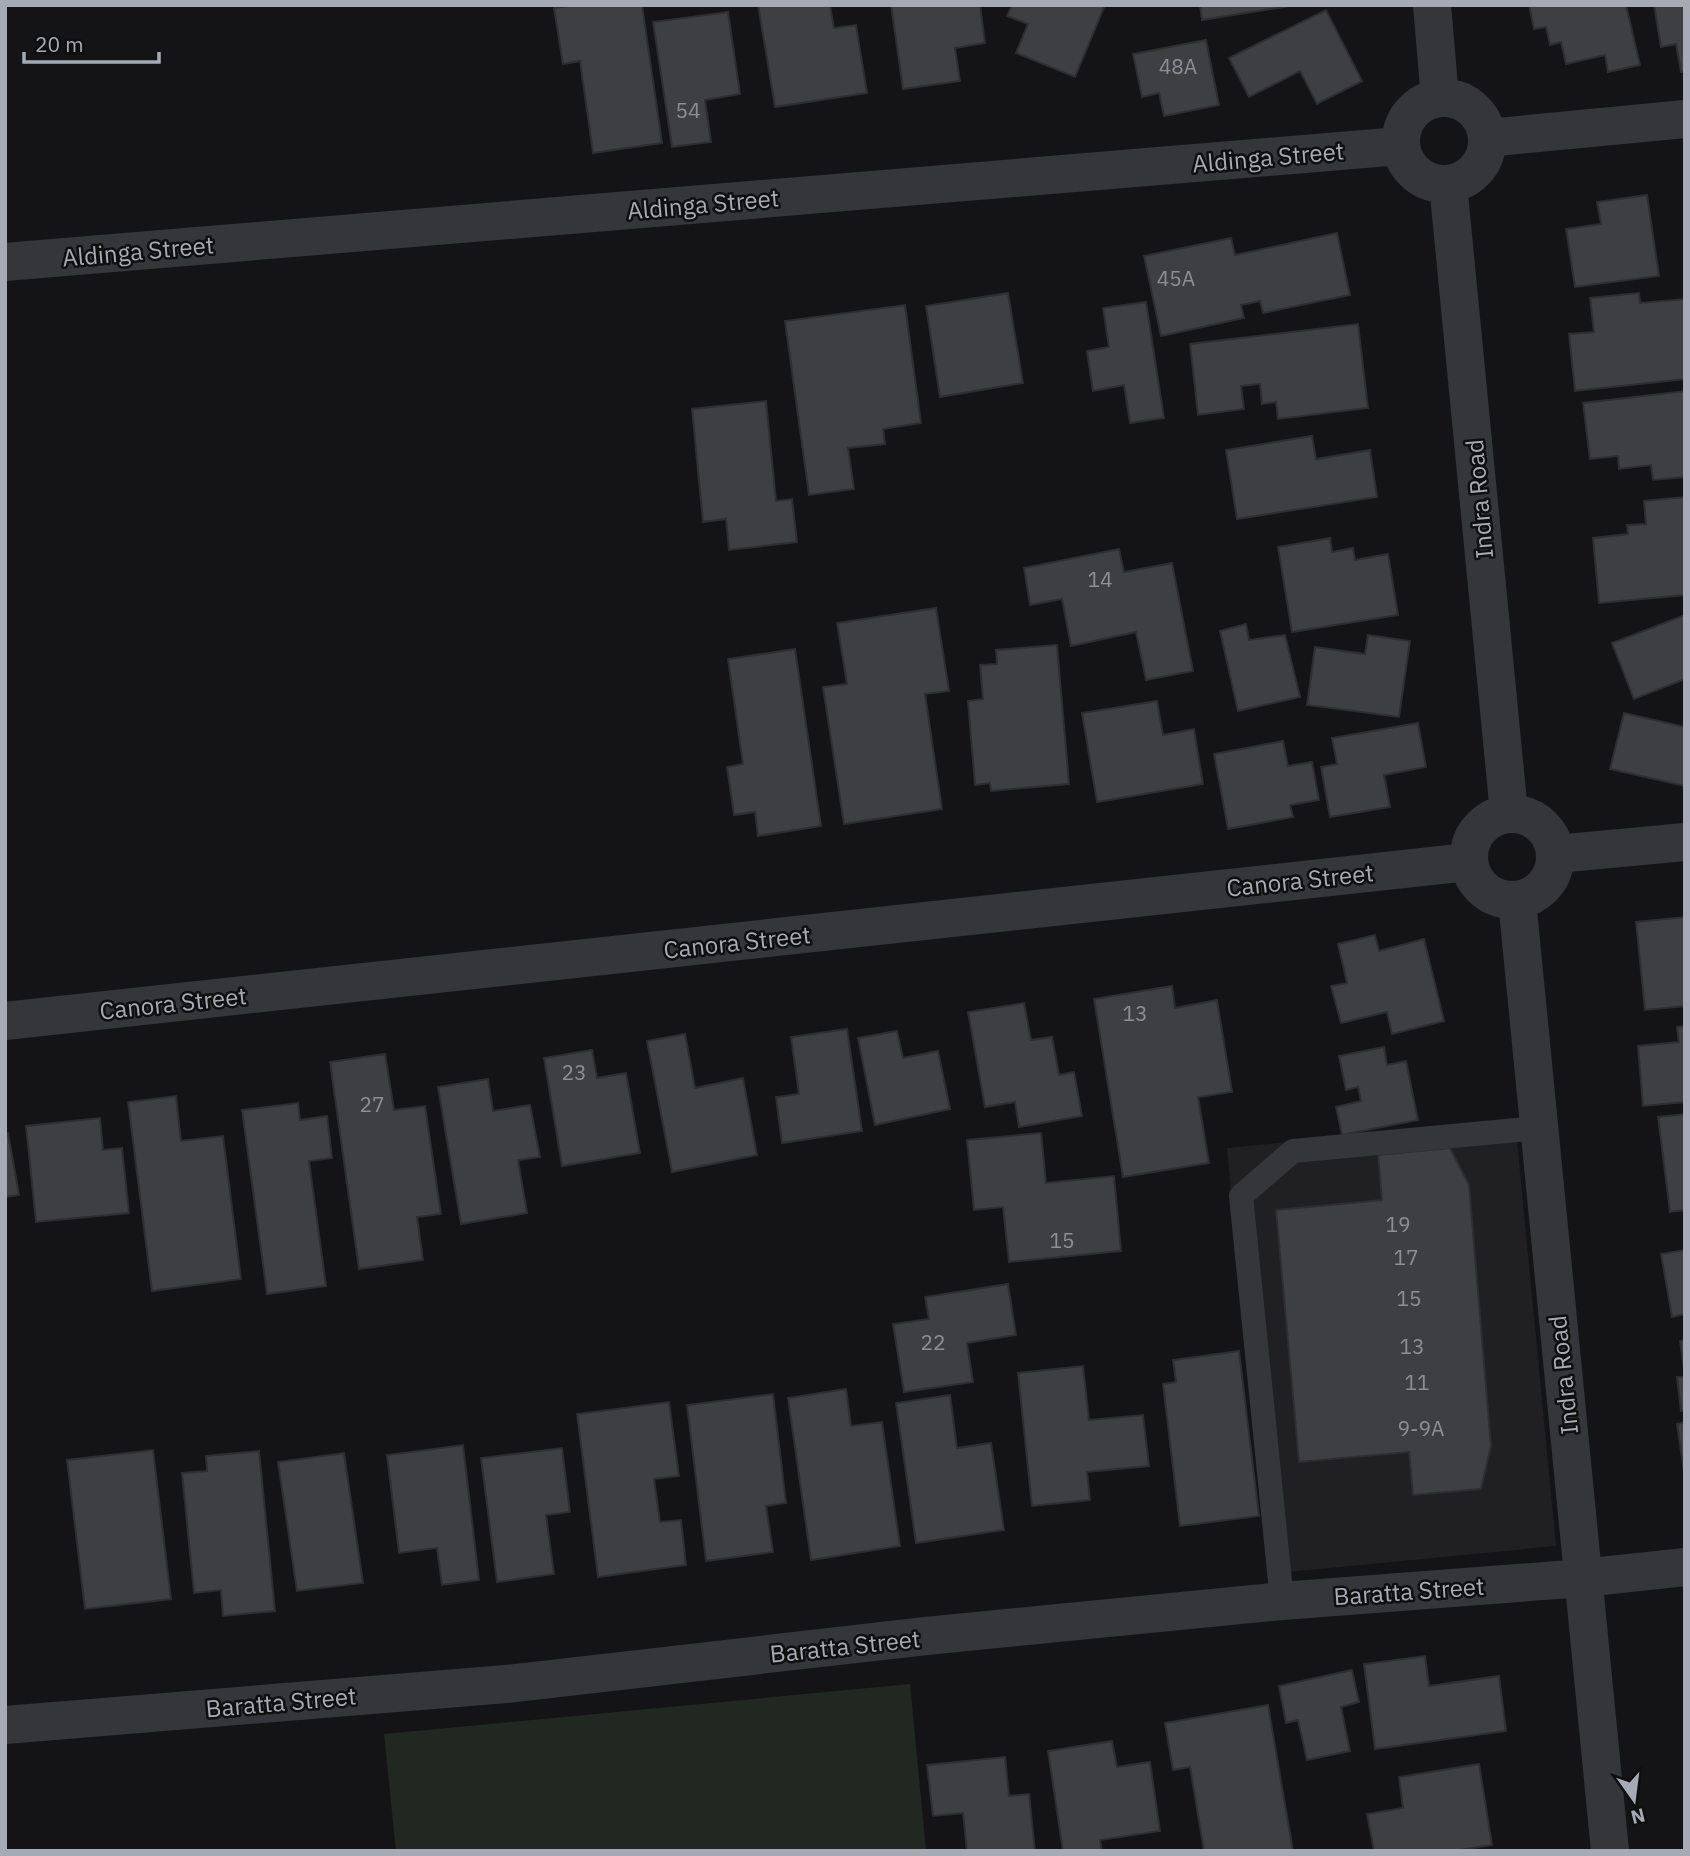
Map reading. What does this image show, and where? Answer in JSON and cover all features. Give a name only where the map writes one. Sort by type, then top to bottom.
[{"type":"street","points":[[1432,5],[1440,97]]},
{"type":"street","points":[[1440,97],[1467,104],[1485,125],[1487,138],[1486,152],[1481,164],[1462,181],[1448,184],[1435,184],[1411,171],[1400,146],[1406,119],[1415,108],[1440,97]]},
{"type":"street","points":[[1487,138],[1685,119]]},
{"type":"street","name":"Aldinga Street","points":[[5,262],[1400,146]]},
{"type":"street","name":"Indra Road","points":[[1448,184],[1509,813]]},
{"type":"street","points":[[1509,813],[1523,814],[1546,829],[1556,854],[1549,879],[1541,889],[1517,900],[1503,900],[1479,886],[1468,862],[1474,835],[1483,824],[1509,813]]},
{"type":"street","points":[[1556,854],[1685,842]]},
{"type":"street","name":"Canora Street","points":[[5,1021],[1468,862]]},
{"type":"street","name":"Indra Road","points":[[1517,900],[1610,1851]]},
{"type":"street","name":"Baratta Street","points":[[5,1725],[506,1684],[926,1636],[1282,1601],[1583,1578],[1685,1567]]},
{"type":"lane","points":[[1282,1601],[1241,1196],[1293,1151],[1538,1128]]},
{"type":"shaded area","points":[[1515,1120],[1556,1546],[1268,1574],[1227,1148]]},
{"type":"shaded area","points":[[910,1684],[926,1851],[396,1851],[384,1734]]},
{"type":"building","points":[[576,5],[642,5],[662,143],[593,153],[580,61],[563,64],[554,8]]},
{"type":"building","points":[[758,5],[830,5],[834,28],[856,25],[867,93],[775,107]]},
{"type":"building","points":[[891,5],[980,5],[985,43],[955,48],[960,81],[903,89]]},
{"type":"building","points":[[1012,5],[1105,5],[1075,77],[1016,53],[1028,24],[1007,16]]},
{"type":"building","points":[[1200,5],[1296,5],[1202,20]]},
{"type":"building","points":[[1529,5],[1626,5],[1640,65],[1608,72],[1605,55],[1566,64],[1561,42],[1550,45],[1546,27],[1534,29]]},
{"type":"building","points":[[1654,5],[1685,5],[1685,72],[1681,72],[1676,44],[1661,47]]},
{"type":"building","points":[[1326,10],[1362,81],[1317,104],[1300,71],[1249,97],[1229,58]]},
{"type":"building","points":[[728,12],[740,94],[705,100],[711,142],[672,147],[653,22]]},
{"type":"building","points":[[1206,40],[1219,105],[1164,116],[1159,93],[1142,97],[1133,54]]},
{"type":"building","points":[[1647,195],[1659,276],[1575,287],[1566,229],[1601,224],[1597,202]]},
{"type":"building","points":[[1337,233],[1350,295],[1263,313],[1260,301],[1241,305],[1244,318],[1161,336],[1144,256],[1231,238],[1235,255]]},
{"type":"building","points":[[1008,293],[1023,383],[940,397],[926,306]]},
{"type":"building","points":[[1639,293],[1640,303],[1685,299],[1685,379],[1575,391],[1569,334],[1594,332],[1590,298]]},
{"type":"building","points":[[1146,302],[1164,418],[1130,423],[1124,385],[1093,391],[1087,351],[1109,347],[1103,308]]},
{"type":"building","points":[[905,305],[921,423],[883,429],[885,444],[848,448],[854,489],[809,495],[785,321]]},
{"type":"building","points":[[1358,324],[1368,408],[1278,419],[1276,402],[1262,404],[1260,384],[1241,386],[1244,409],[1198,415],[1190,344]]},
{"type":"building","points":[[1685,391],[1685,477],[1653,480],[1651,465],[1619,469],[1618,456],[1590,459],[1583,403]]},
{"type":"building","points":[[766,401],[776,501],[792,499],[797,542],[729,550],[726,519],[703,522],[692,409]]},
{"type":"building","points":[[1312,436],[1316,459],[1370,450],[1377,497],[1237,519],[1226,450]]},
{"type":"building","points":[[1685,497],[1685,595],[1599,603],[1593,538],[1628,534],[1627,525],[1646,524],[1644,501]]},
{"type":"building","points":[[1330,538],[1332,552],[1353,548],[1355,560],[1388,554],[1398,615],[1292,632],[1278,547]]},
{"type":"building","points":[[1119,549],[1124,572],[1172,563],[1193,671],[1146,680],[1136,632],[1071,646],[1062,599],[1030,605],[1024,568]]},
{"type":"building","points":[[936,608],[949,691],[925,694],[942,809],[844,824],[823,687],[847,684],[837,623]]},
{"type":"building","points":[[1685,615],[1685,679],[1634,699],[1612,643]]},
{"type":"building","points":[[1246,624],[1249,640],[1285,635],[1300,697],[1238,711],[1220,631]]},
{"type":"building","points":[[1368,635],[1410,641],[1399,717],[1307,705],[1315,647],[1365,654]]},
{"type":"building","points":[[1057,645],[1069,784],[991,791],[990,783],[975,785],[968,701],[983,699],[980,665],[997,664],[996,650]]},
{"type":"building","points":[[795,649],[821,826],[758,836],[755,812],[734,815],[727,767],[743,764],[728,659]]},
{"type":"building","points":[[1157,701],[1163,735],[1194,729],[1203,784],[1097,802],[1082,713]]},
{"type":"building","points":[[1624,713],[1685,727],[1685,786],[1610,769]]},
{"type":"building","points":[[1418,723],[1426,767],[1384,775],[1390,807],[1330,817],[1321,767],[1337,764],[1332,738]]},
{"type":"building","points":[[1283,741],[1288,766],[1312,762],[1319,800],[1290,805],[1293,817],[1228,829],[1214,754]]},
{"type":"building","points":[[1685,917],[1685,1006],[1645,1010],[1636,922]]},
{"type":"building","points":[[1375,935],[1379,951],[1424,939],[1444,1021],[1392,1034],[1387,1012],[1341,1023],[1331,986],[1347,983],[1338,944]]},
{"type":"building","points":[[1172,986],[1175,1008],[1217,1000],[1232,1092],[1198,1097],[1209,1163],[1123,1177],[1094,999]]},
{"type":"building","points":[[1024,1003],[1031,1040],[1052,1037],[1059,1075],[1074,1072],[1082,1116],[1019,1127],[1015,1102],[985,1107],[968,1012]]},
{"type":"building","points":[[1685,1026],[1685,1102],[1643,1106],[1638,1046],[1679,1042],[1677,1027]]},
{"type":"building","points":[[847,1029],[862,1131],[782,1143],[776,1097],[799,1094],[791,1037]]},
{"type":"building","points":[[897,1031],[903,1058],[938,1051],[950,1109],[875,1125],[858,1038]]},
{"type":"building","points":[[685,1034],[695,1088],[743,1078],[757,1155],[672,1172],[647,1041]]},
{"type":"building","points":[[1384,1047],[1387,1065],[1406,1061],[1418,1120],[1342,1135],[1336,1107],[1361,1101],[1358,1087],[1346,1090],[1339,1056]]},
{"type":"building","points":[[592,1050],[597,1078],[626,1073],[640,1153],[562,1166],[544,1058]]},
{"type":"building","points":[[385,1054],[394,1110],[425,1106],[441,1214],[417,1217],[423,1260],[359,1269],[330,1062]]},
{"type":"building","points":[[488,1079],[493,1111],[530,1105],[540,1157],[518,1160],[527,1213],[461,1224],[438,1087]]},
{"type":"building","points":[[176,1096],[181,1141],[223,1136],[241,1279],[152,1291],[128,1102]]},
{"type":"building","points":[[298,1103],[300,1120],[327,1116],[332,1158],[309,1161],[326,1286],[267,1294],[242,1110]]},
{"type":"building","points":[[1685,1114],[1685,1210],[1670,1212],[1658,1117]]},
{"type":"building","points":[[100,1118],[103,1150],[122,1148],[129,1213],[36,1222],[26,1126]]},
{"type":"building","points":[[8,1133],[19,1195],[5,1197],[5,1134]]},
{"type":"building","points":[[1041,1133],[1046,1183],[1114,1176],[1121,1251],[1009,1262],[1003,1207],[974,1210],[967,1140]]},
{"type":"building","points":[[1450,1148],[1469,1185],[1491,1446],[1481,1489],[1413,1495],[1409,1452],[1299,1462],[1276,1210],[1382,1200],[1378,1155]]},
{"type":"building","points":[[1685,1250],[1685,1314],[1672,1317],[1661,1254]]},
{"type":"building","points":[[1008,1284],[1016,1335],[967,1343],[973,1382],[904,1392],[893,1324],[929,1319],[925,1297]]},
{"type":"building","points":[[1685,1340],[1685,1375],[1680,1341]]},
{"type":"building","points":[[1239,1351],[1259,1516],[1180,1526],[1163,1384],[1176,1382],[1173,1360]]},
{"type":"building","points":[[1083,1366],[1089,1420],[1143,1415],[1149,1466],[1087,1472],[1090,1500],[1032,1506],[1018,1373]]},
{"type":"building","points":[[1677,1377],[1685,1377],[1685,1410],[1681,1411]]},
{"type":"building","points":[[846,1389],[851,1426],[882,1422],[900,1546],[811,1560],[788,1398]]},
{"type":"building","points":[[773,1394],[786,1503],[766,1506],[773,1552],[706,1561],[687,1405]]},
{"type":"building","points":[[950,1395],[957,1448],[991,1443],[1004,1530],[916,1543],[896,1403]]},
{"type":"building","points":[[669,1402],[679,1476],[654,1479],[660,1522],[681,1520],[686,1565],[598,1577],[577,1414]]},
{"type":"building","points":[[1685,1422],[1685,1478],[1677,1424]]},
{"type":"building","points":[[463,1445],[479,1580],[442,1585],[437,1548],[399,1553],[387,1455]]},
{"type":"building","points":[[562,1448],[570,1512],[546,1515],[554,1574],[497,1582],[481,1458]]},
{"type":"building","points":[[153,1450],[171,1599],[85,1609],[67,1460]]},
{"type":"building","points":[[259,1451],[275,1611],[223,1616],[221,1590],[194,1593],[182,1473],[207,1471],[206,1456]]},
{"type":"building","points":[[344,1453],[363,1583],[297,1591],[278,1462]]},
{"type":"building","points":[[1425,1656],[1429,1686],[1499,1676],[1506,1731],[1375,1749],[1364,1664]]},
{"type":"building","points":[[1352,1670],[1359,1702],[1341,1707],[1350,1751],[1307,1760],[1298,1720],[1286,1723],[1279,1686]]},
{"type":"building","points":[[1268,1705],[1293,1851],[1204,1851],[1190,1767],[1173,1770],[1165,1723]]},
{"type":"building","points":[[1112,1741],[1117,1767],[1150,1762],[1160,1831],[1100,1840],[1102,1851],[1063,1851],[1048,1751]]},
{"type":"building","points":[[1005,1757],[1009,1796],[1029,1794],[1035,1851],[967,1851],[963,1813],[933,1816],[927,1765]]},
{"type":"building","points":[[1479,1764],[1492,1845],[1454,1851],[1374,1851],[1367,1814],[1403,1808],[1399,1777]]}]
